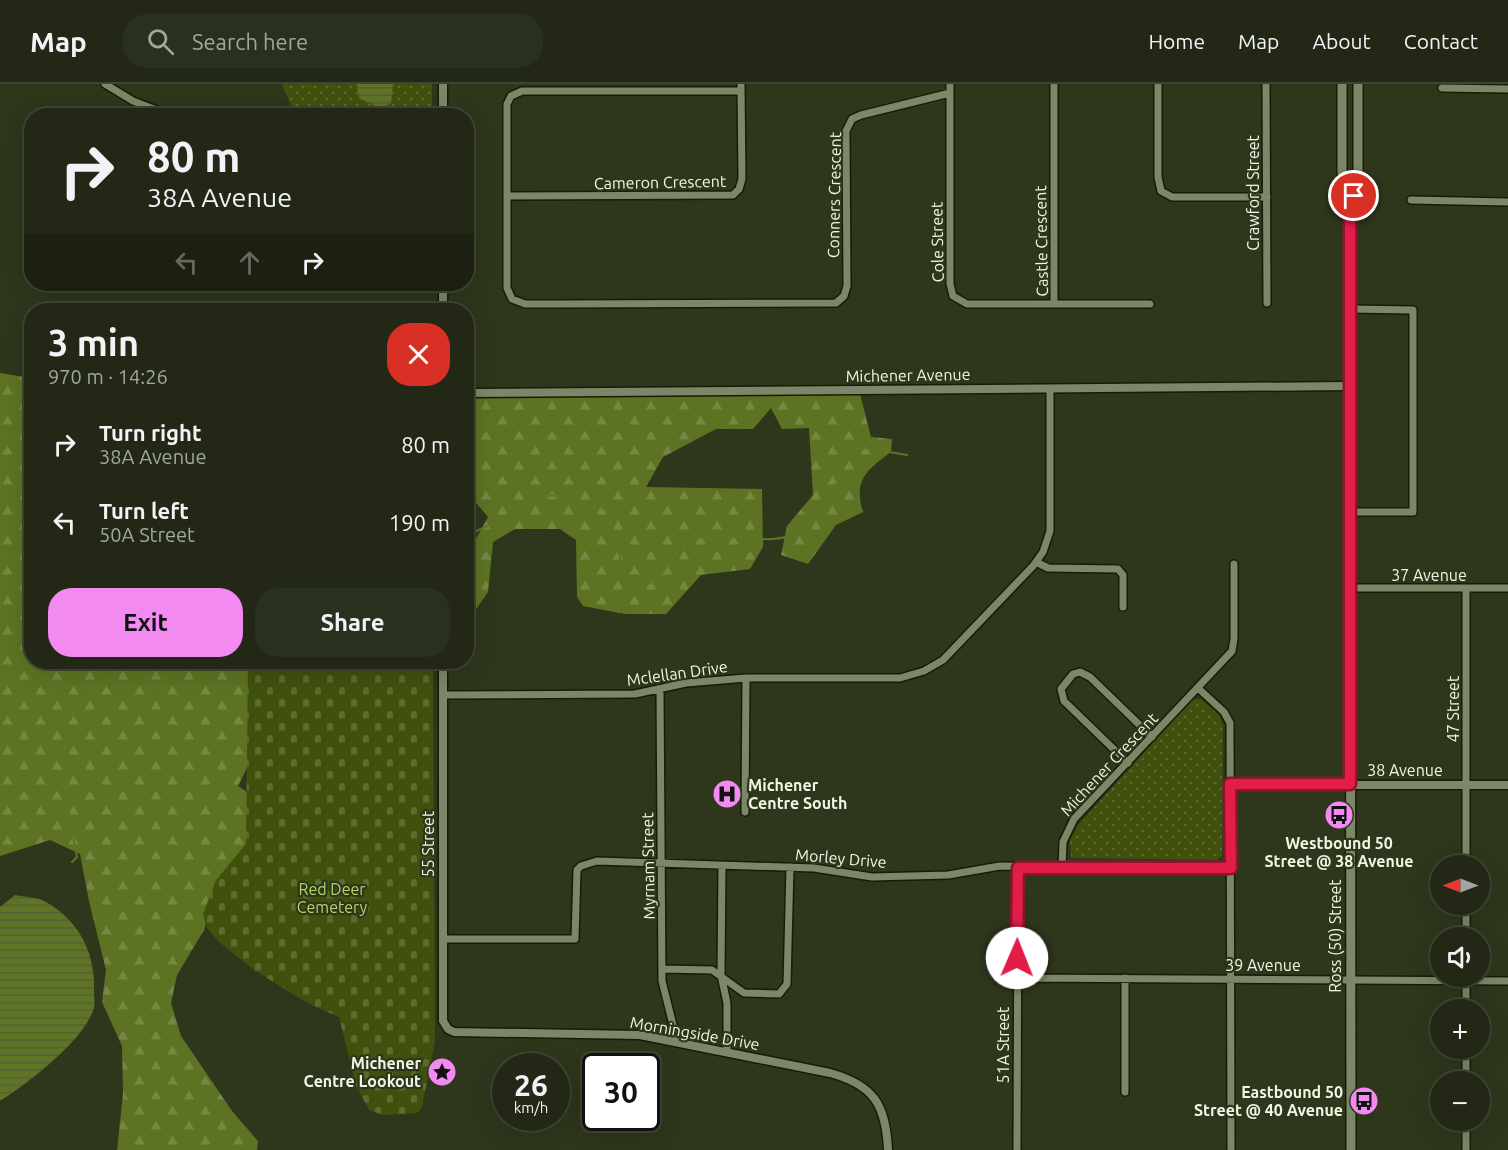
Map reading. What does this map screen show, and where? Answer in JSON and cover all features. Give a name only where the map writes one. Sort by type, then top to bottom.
[{"type":"main road","name":"Ross (50) Street","points":[[1342,84],[1342,172],[1350,218],[1352,1150]]},
{"type":"main road","name":"Ross (50) Street","points":[[1350,218],[1358,174],[1358,84]]},
{"type":"street","points":[[105,84],[133,101],[151,108]]},
{"type":"street","points":[[443,84],[443,108]]},
{"type":"street","name":"Cole Street","points":[[950,84],[950,284],[953,296],[967,304],[1054,303]]},
{"type":"street","name":"Castle Crescent","points":[[1054,84],[1054,303],[1150,304]]},
{"type":"street","points":[[1158,84],[1158,177],[1161,191],[1172,197],[1267,197]]},
{"type":"street","name":"Crawford Street","points":[[1266,84],[1267,303]]},
{"type":"street","name":"Cameron Crescent","points":[[507,196],[733,195],[739,189],[742,179],[741,87],[518,92],[511,96],[507,104],[507,196],[507,288],[512,299],[519,303],[831,304],[841,300]]},
{"type":"street","points":[[1442,88],[1508,89]]},
{"type":"street","name":"Conners Crescent","points":[[841,300],[847,286],[846,131],[849,123],[861,115],[950,93]]},
{"type":"street","points":[[1411,200],[1508,202]]},
{"type":"street","points":[[1350,309],[1413,310],[1413,512],[1350,512]]},
{"type":"street","name":"Michener Avenue","points":[[474,393],[1350,386]]},
{"type":"street","points":[[746,678],[900,678],[932,668],[948,654],[1036,562],[1046,543],[1050,526],[1050,389]]},
{"type":"street","points":[[1036,562],[1048,568],[1120,570],[1123,575],[1123,607]]},
{"type":"street","name":"Michener Crescent","points":[[1062,868],[1063,842],[1070,825],[1228,658],[1233,645],[1234,564]]},
{"type":"street","name":"37 Avenue","points":[[1350,588],[1508,588]]},
{"type":"street","name":"47 Street","points":[[1466,588],[1466,855]]},
{"type":"street","name":"55 Street","points":[[443,669],[443,1021],[446,1027]]},
{"type":"street","points":[[1128,763],[1064,701],[1061,693],[1063,685],[1076,673],[1087,675],[1152,737]]},
{"type":"street","name":"Mclellan Drive","points":[[443,695],[635,694],[694,681],[746,678],[745,812]]},
{"type":"street","name":"Myrnam Street","points":[[660,689],[662,969],[663,983],[677,1041]]},
{"type":"street","points":[[1199,689],[1224,712],[1230,723],[1232,1150]]},
{"type":"street","name":"38 Avenue","points":[[1230,784],[1508,785]]},
{"type":"street","name":"Morley Drive","points":[[443,939],[575,939],[579,867],[597,861],[790,867],[872,876],[931,876],[1000,866],[1018,868],[1231,868]]},
{"type":"street","points":[[722,866],[721,975],[727,1003],[727,1052]]},
{"type":"street","points":[[662,969],[709,969],[721,975],[744,993],[778,994],[787,984],[790,867]]},
{"type":"street","name":"51A Street","points":[[1017,1150],[1018,868]]},
{"type":"street","name":"39 Avenue","points":[[1017,978],[1430,980]]},
{"type":"street","points":[[1125,978],[1125,1092]]},
{"type":"street","name":"39 Avenue","points":[[1490,980],[1508,981]]},
{"type":"street","name":"Morningside Drive","points":[[446,1027],[454,1032],[640,1035],[830,1072],[864,1087],[882,1110],[888,1150]]},
{"type":"street","points":[[1466,1131],[1466,1150]]},
{"type":"green space","points":[[282,84],[432,84],[432,108],[292,108]]},
{"type":"green space","points":[[0,373],[24,377],[24,669],[262,669],[259,744],[238,786],[250,794],[257,844],[213,895],[204,930],[177,975],[171,1003],[181,1036],[232,1111],[258,1141],[257,1150],[117,1150],[123,1094],[122,1046],[102,1002],[106,970],[80,854],[50,840],[0,856]]},
{"type":"green space","points":[[859,390],[871,437],[892,439],[891,452],[875,464],[864,477],[860,492],[863,512],[836,525],[808,564],[781,555],[787,526],[813,495],[809,428],[782,429],[771,408],[753,429],[716,429],[663,457],[646,487],[762,489],[763,547],[750,569],[701,575],[666,614],[625,614],[583,606],[577,597],[576,540],[560,529],[515,529],[493,542],[488,592],[474,612],[474,542],[488,517],[474,500],[474,404],[479,393]]},
{"type":"green space","name":"Red Deer Cemetery","points":[[248,669],[433,669],[435,1041],[422,1107],[417,1113],[383,1115],[369,1110],[356,1086],[339,1017],[309,1004],[254,970],[219,942],[207,928],[203,914],[216,880],[246,844]]},
{"type":"green space","points":[[1193,699],[1201,699],[1219,715],[1223,725],[1222,856],[1217,860],[1071,858],[1070,840],[1079,824]]},
{"type":"shaded area","points":[[357,84],[393,84],[391,103],[383,108],[359,98]]},
{"type":"shaded area","points":[[15,895],[46,902],[68,918],[76,928],[92,963],[94,1008],[79,1034],[54,1060],[0,1101],[0,907]]},
{"type":"waterway","points":[[474,532],[551,495],[608,509],[623,571],[631,588],[644,586],[661,574],[687,542],[697,538],[708,536],[778,538],[794,534],[809,526],[828,512],[846,450],[865,448],[907,455]]},
{"type":"waterway","points":[[72,862],[77,857],[66,788],[66,720],[120,669]]},
{"type":"place","name":"Michener Centre South","points":[[727,794]]},
{"type":"place","name":"Westbound 50 Street @ 38 Avenue","points":[[1339,815]]},
{"type":"place","name":"Michener Centre Lookout","points":[[442,1072]]},
{"type":"place","name":"Eastbound 50 Street @ 40 Avenue","points":[[1364,1101]]},
{"type":"route","points":[[1017,958],[1018,868],[1231,868],[1230,784],[1350,784],[1350,218],[1354,196]]}]
